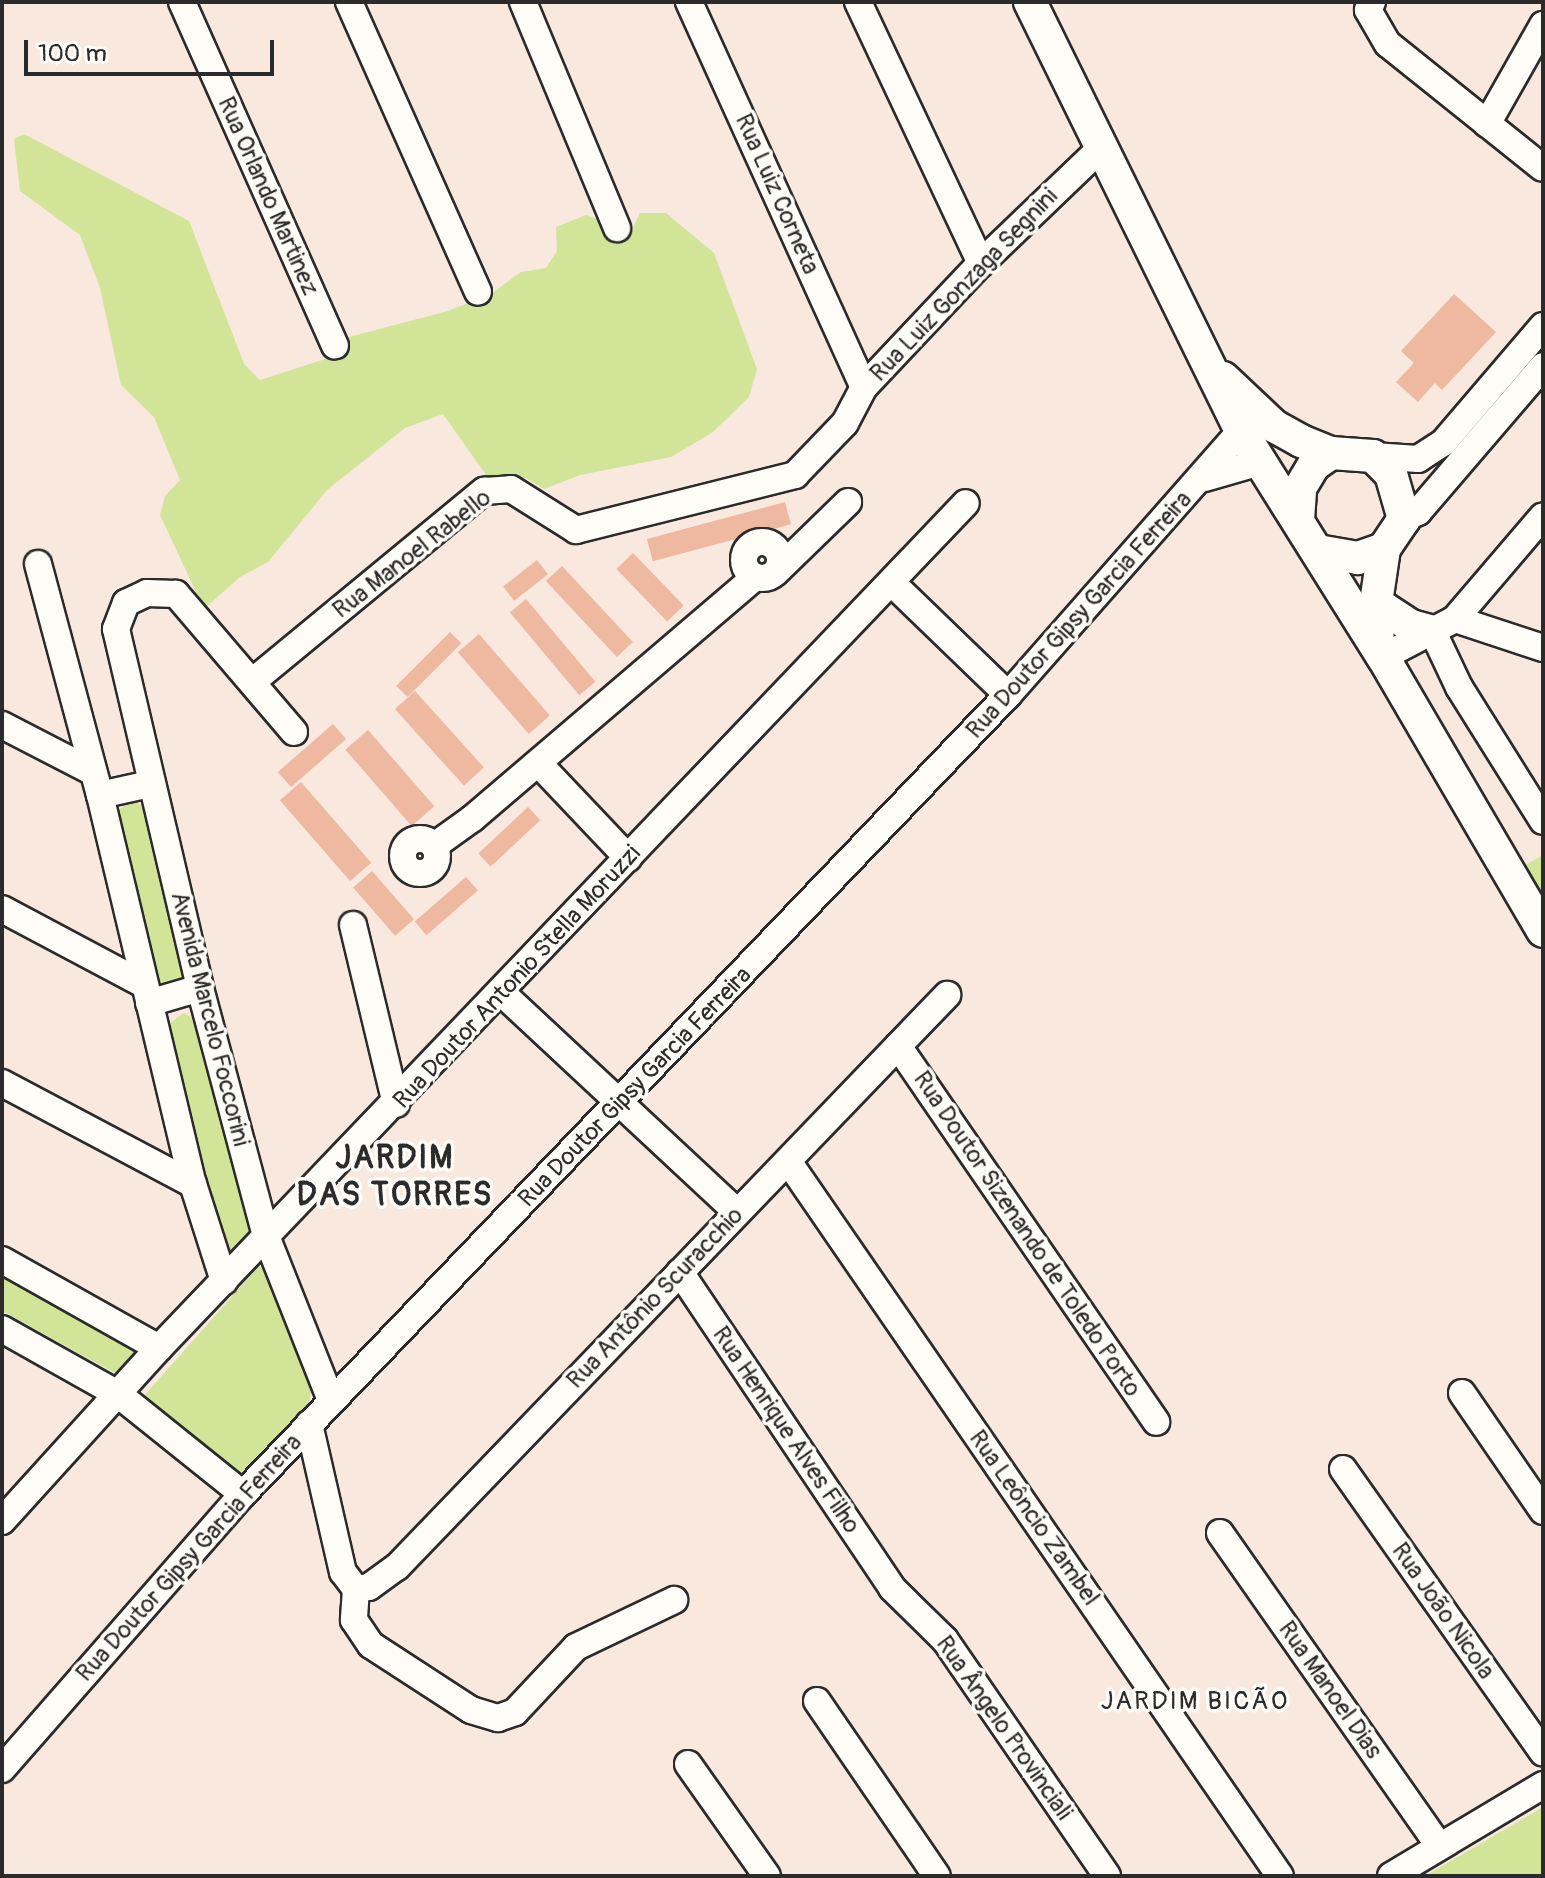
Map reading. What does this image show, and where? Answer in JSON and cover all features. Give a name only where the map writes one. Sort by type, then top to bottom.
[{"type":"main road","points":[[1030,2],[1241,431],[1381,654],[1543,931]]},
{"type":"main road","points":[[1209,365],[1274,426],[1331,453],[1373,456],[1400,491],[1404,519],[1384,549],[1376,603],[1381,654]]},
{"type":"main road","points":[[1241,431],[1274,426]]},
{"type":"main road","points":[[1298,520],[1300,488],[1314,465],[1331,453]]},
{"type":"main road","points":[[1318,551],[1358,558],[1384,549]]},
{"type":"main road","points":[[1376,603],[1411,626],[1444,626]]},
{"type":"street","name":"Rua Orlando Martinez","points":[[182,2],[335,346]]},
{"type":"street","points":[[349,2],[478,292]]},
{"type":"street","points":[[523,2],[617,228]]},
{"type":"street","name":"Rua Luiz Corneta","points":[[689,2],[864,387]]},
{"type":"street","points":[[858,2],[981,263]]},
{"type":"street","points":[[1372,2],[1368,10],[1388,44],[1543,168]]},
{"type":"street","points":[[1487,124],[1543,25]]},
{"type":"street","name":"Rua Luiz Gonzaga Segnini","points":[[809,464],[845,423],[864,387],[981,263],[1100,149]]},
{"type":"street","points":[[1373,456],[1418,459],[1443,443],[1543,326]]},
{"type":"street","points":[[1404,519],[1418,512],[1543,366]]},
{"type":"street","name":"Rua Doutor Gipsy Garcia Ferreira","points":[[2,1769],[243,1494],[1008,695],[1205,478],[1241,431]]},
{"type":"street","name":"Rua Doutor Gipsy Garcia Ferreira","points":[[1205,478],[1260,462]]},
{"type":"street","name":"Rua Manoel Rabello","points":[[252,682],[484,491],[511,489],[576,530],[780,482],[809,464]]},
{"type":"street","points":[[434,846],[812,536],[848,502]]},
{"type":"street","name":"Rua Doutor Antonio Stella Moruzzi","points":[[2,1521],[159,1348],[893,584],[966,503]]},
{"type":"street","points":[[1381,654],[1444,626],[1543,516]]},
{"type":"street","points":[[765,575],[744,559],[750,547],[812,536]]},
{"type":"street","points":[[38,564],[97,783],[193,1184],[224,1281]]},
{"type":"street","points":[[893,584],[1008,695]]},
{"type":"street","name":"Avenida Marcelo Foccorini","points":[[252,682],[189,606],[168,590],[126,603],[116,629],[200,988],[266,1236],[331,1400]]},
{"type":"street","points":[[1444,626],[1543,648]]},
{"type":"street","points":[[1444,626],[1459,687],[1543,821]]},
{"type":"street","points":[[252,682],[294,732]]},
{"type":"street","points":[[2,725],[97,783],[150,784]]},
{"type":"street","points":[[543,759],[633,854]]},
{"type":"street","points":[[2,909],[146,993],[200,988]]},
{"type":"street","points":[[353,925],[396,1104]]},
{"type":"street","points":[[502,993],[737,1212]]},
{"type":"street","name":"Rua Antônio Scuracchio","points":[[356,1589],[369,1587],[397,1567],[947,995]]},
{"type":"street","name":"Rua Doutor Sizenando de Toledo Porto","points":[[898,1046],[1156,1422]]},
{"type":"street","points":[[2,1083],[193,1184]]},
{"type":"street","name":"Rua Leôncio Zambel","points":[[788,1161],[1280,1876]]},
{"type":"street","points":[[2,1260],[159,1348]]},
{"type":"street","name":"Rua Henrique Alves Filho","points":[[680,1272],[892,1588]]},
{"type":"street","points":[[2,1329],[118,1394],[243,1494]]},
{"type":"street","points":[[1462,1393],[1543,1511]]},
{"type":"street","points":[[309,1424],[343,1572],[356,1589],[354,1620],[364,1639],[471,1710],[498,1718],[515,1712],[576,1647],[674,1600]]},
{"type":"street","name":"Rua João Nicola","points":[[1343,1469],[1543,1753]]},
{"type":"street","name":"Rua Manoel Dias","points":[[1220,1533],[1439,1846]]},
{"type":"street","name":"Rua Ângelo Provinciali","points":[[892,1588],[945,1640],[1107,1876]]},
{"type":"street","points":[[817,1701],[937,1876]]},
{"type":"street","points":[[688,1764],[767,1876]]},
{"type":"street","points":[[1391,1876],[1543,1785]]},
{"type":"green space","points":[[24,134],[189,221],[244,364],[260,380],[347,352],[349,337],[448,311],[491,294],[521,272],[546,268],[557,251],[556,227],[586,215],[604,221],[616,241],[632,230],[640,213],[666,213],[714,253],[757,369],[749,397],[713,432],[671,457],[580,475],[544,489],[526,478],[489,479],[443,414],[405,428],[327,490],[268,562],[240,577],[204,609],[160,515],[165,496],[180,480],[154,417],[121,385],[100,288],[80,235],[20,191],[14,139]]},
{"type":"green space","points":[[133,801],[146,808],[185,977],[166,988],[158,984],[116,811]]},
{"type":"green space","points":[[1543,855],[1543,905],[1520,868]]},
{"type":"green space","points":[[184,1013],[198,1021],[250,1229],[231,1255],[223,1253],[166,1026]]},
{"type":"green space","points":[[259,1266],[272,1274],[312,1391],[307,1407],[250,1470],[236,1473],[144,1396]]},
{"type":"green space","points":[[2,1270],[134,1346],[135,1355],[125,1371],[113,1372],[2,1311]]},
{"type":"green space","points":[[1543,1807],[1543,1876],[1425,1876],[1509,1827]]},
{"type":"building","points":[[1454,294],[1496,332],[1442,390],[1435,383],[1418,402],[1396,382],[1414,363],[1401,351]]},
{"type":"building","points":[[785,502],[791,524],[653,561],[647,539]]},
{"type":"building","points":[[633,553],[684,606],[667,621],[616,569]]},
{"type":"building","points":[[537,560],[548,574],[514,601],[503,586]]},
{"type":"building","points":[[562,566],[633,642],[617,657],[546,581]]},
{"type":"building","points":[[526,599],[595,682],[579,695],[510,612]]},
{"type":"building","points":[[450,632],[461,643],[408,697],[396,686]]},
{"type":"building","points":[[479,634],[550,716],[529,734],[458,652]]},
{"type":"building","points":[[415,691],[484,768],[464,786],[395,709]]},
{"type":"building","points":[[333,724],[346,739],[291,787],[278,772]]},
{"type":"building","points":[[368,730],[434,806],[412,826],[345,750]]},
{"type":"building","points":[[301,782],[371,863],[350,881],[280,800]]},
{"type":"building","points":[[528,807],[540,820],[491,867],[478,853]]},
{"type":"building","points":[[372,871],[414,919],[395,936],[353,887]]},
{"type":"building","points":[[466,877],[478,891],[426,935],[415,922]]},
{"type":"waterway","points":[[1539,1876],[1543,1874]]},
{"type":"district","name":"JARDIM DAS TORRES","points":[[395,1178]]},
{"type":"district","name":"JARDIM BICÃO","points":[[1195,1702]]}]
